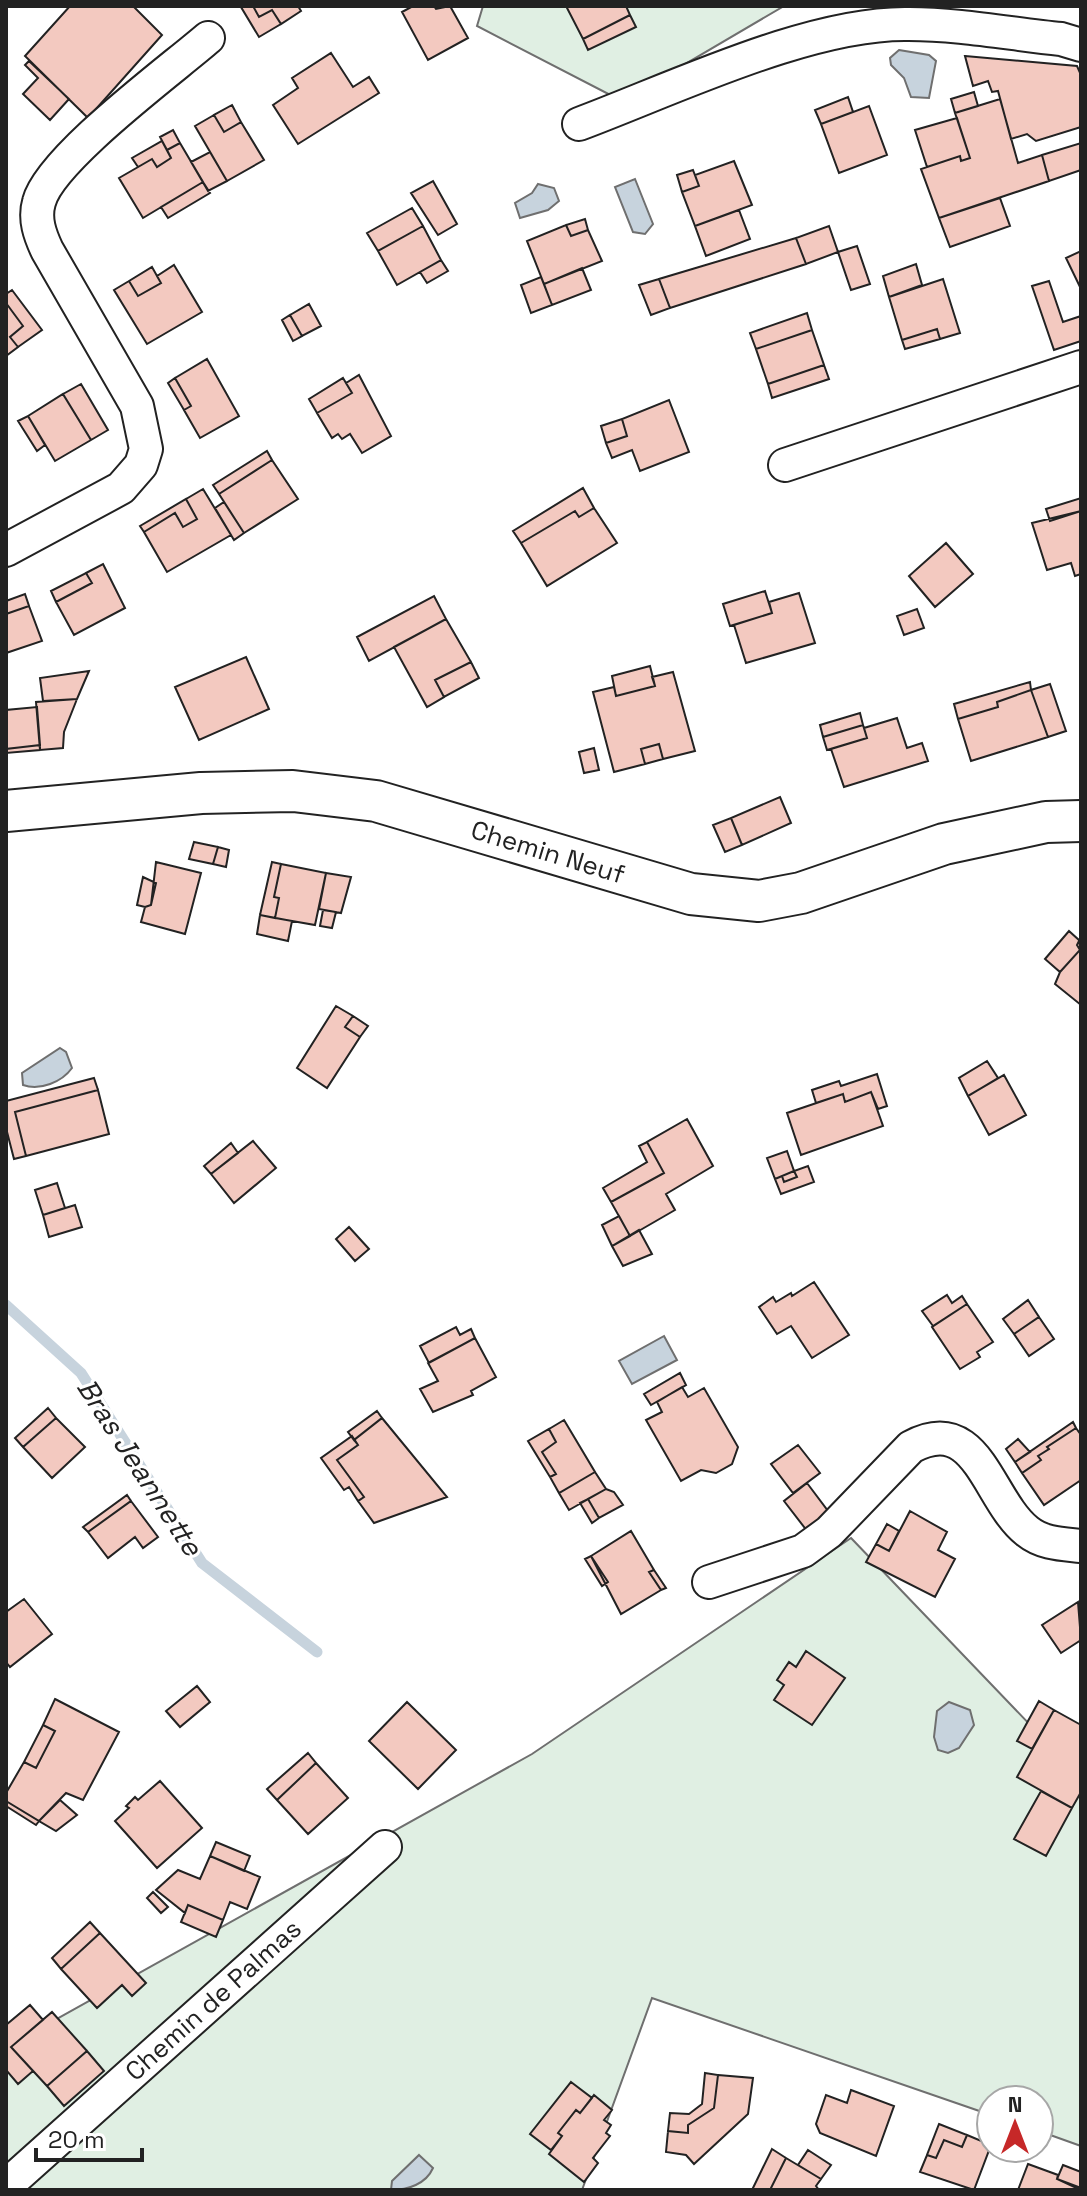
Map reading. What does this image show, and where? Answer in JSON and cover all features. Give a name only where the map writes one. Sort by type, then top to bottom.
[{"type":"street","points":[[579,124],[800,41],[854,29],[908,24],[1061,39],[1081,45]]},
{"type":"street","points":[[6,550],[121,488],[141,465],[146,449],[137,406],[38,230],[39,202],[49,181],[98,130],[208,38]]},
{"type":"street","points":[[785,465],[1081,367]]},
{"type":"street","name":"Chemin Neuf","points":[[6,811],[201,793],[293,791],[376,801],[691,894],[759,901],[801,893],[944,844],[1046,822],[1081,821]]},
{"type":"street","points":[[709,1582],[803,1551],[829,1532],[911,1447],[927,1438],[955,1440],[971,1451],[1007,1509],[1028,1532],[1052,1544],[1081,1546]]},
{"type":"street","name":"Chemin de Palmas","points":[[6,2186],[385,1847]]},
{"type":"green space","points":[[483,6],[784,6],[622,101],[477,26]]},
{"type":"green space","points":[[851,1538],[1081,1778],[1081,2146],[1055,2137],[1055,2084],[975,2084],[975,2109],[652,1998],[582,2190],[6,2190],[6,2029],[19,2040],[532,1754]]},
{"type":"shaded area","points":[[899,50],[929,55],[936,61],[929,98],[911,97],[904,78],[891,65],[890,58]]},
{"type":"shaded area","points":[[635,179],[653,224],[645,234],[633,232],[615,187]]},
{"type":"shaded area","points":[[538,184],[554,188],[559,201],[548,210],[520,218],[515,203],[532,193]]},
{"type":"shaded area","points":[[60,1048],[66,1052],[72,1068],[68,1073],[43,1086],[23,1085],[22,1073]]},
{"type":"shaded area","points":[[664,1336],[677,1360],[632,1384],[619,1361]]},
{"type":"shaded area","points":[[949,1702],[970,1710],[974,1725],[959,1748],[948,1753],[938,1750],[934,1737],[937,1711]]},
{"type":"shaded area","points":[[419,2155],[433,2168],[430,2174],[416,2185],[391,2190],[392,2181]]},
{"type":"building","points":[[70,6],[133,6],[162,35],[88,118],[25,56]]},
{"type":"building","points":[[253,6],[298,6],[301,11],[281,24],[272,10],[259,17]]},
{"type":"building","points":[[253,6],[259,17],[272,10],[281,24],[259,37],[241,7]]},
{"type":"building","points":[[413,6],[434,6],[436,9],[450,6],[468,38],[428,60],[402,12]]},
{"type":"building","points":[[566,6],[626,6],[630,15],[583,39]]},
{"type":"building","points":[[630,15],[636,27],[588,50],[583,39]]},
{"type":"building","points":[[331,53],[353,87],[369,77],[379,93],[298,144],[273,105],[298,88],[292,78]]},
{"type":"building","points":[[965,56],[1077,66],[1081,75],[1081,127],[1036,141],[1027,134],[1011,139],[998,91],[992,92],[988,81],[973,86]]},
{"type":"building","points":[[29,61],[69,99],[50,120],[23,94],[38,78],[25,65]]},
{"type":"building","points":[[974,92],[978,106],[955,113],[951,99]]},
{"type":"building","points":[[848,97],[853,112],[821,124],[815,110]]},
{"type":"building","points":[[1000,99],[1018,163],[1042,155],[1049,181],[939,218],[921,169],[960,156],[961,161],[970,158],[955,113]]},
{"type":"building","points":[[232,105],[241,122],[224,132],[214,115]]},
{"type":"building","points":[[869,106],[887,155],[839,173],[821,124]]},
{"type":"building","points":[[214,115],[224,132],[241,122],[264,160],[227,181],[195,126]]},
{"type":"building","points":[[957,118],[970,158],[961,161],[960,156],[927,167],[915,130]]},
{"type":"building","points":[[173,130],[180,143],[167,150],[160,137]]},
{"type":"building","points":[[162,141],[171,158],[157,167],[152,159],[138,167],[132,158]]},
{"type":"building","points":[[180,143],[203,182],[143,218],[119,178],[152,159],[157,167],[171,158],[167,150]]},
{"type":"building","points":[[1081,143],[1081,170],[1049,181],[1042,155]]},
{"type":"building","points":[[210,152],[227,181],[208,191],[191,162]]},
{"type":"building","points":[[734,161],[752,205],[695,226],[682,192],[699,186],[695,175]]},
{"type":"building","points":[[693,170],[699,186],[682,192],[677,175]]},
{"type":"building","points":[[433,181],[457,224],[438,235],[411,193]]},
{"type":"building","points":[[203,182],[210,193],[168,218],[161,207]]},
{"type":"building","points":[[1000,198],[1010,226],[950,247],[939,218]]},
{"type":"building","points":[[412,208],[423,226],[378,251],[367,233]]},
{"type":"building","points":[[739,210],[750,239],[706,256],[695,226]]},
{"type":"building","points":[[585,219],[588,230],[571,236],[566,225]]},
{"type":"building","points":[[566,225],[571,236],[588,230],[602,261],[544,284],[527,241]]},
{"type":"building","points":[[423,226],[441,260],[397,285],[378,251]]},
{"type":"building","points":[[829,226],[838,252],[806,264],[796,238]]},
{"type":"building","points":[[796,238],[806,264],[670,308],[659,279]]},
{"type":"building","points":[[857,246],[870,284],[851,290],[838,252]]},
{"type":"building","points":[[1081,251],[1081,289],[1066,258]]},
{"type":"building","points":[[441,260],[448,271],[427,283],[420,272]]},
{"type":"building","points":[[916,264],[922,285],[889,297],[883,276]]},
{"type":"building","points":[[174,265],[202,312],[147,344],[114,290],[129,281],[138,296],[161,283],[157,276]]},
{"type":"building","points":[[152,267],[161,283],[138,296],[129,281]]},
{"type":"building","points":[[582,268],[591,290],[552,305],[544,284]]},
{"type":"building","points":[[541,277],[552,305],[531,313],[521,285]]},
{"type":"building","points":[[659,279],[670,308],[651,315],[639,285]]},
{"type":"building","points":[[943,279],[960,333],[940,339],[937,329],[902,340],[889,297]]},
{"type":"building","points":[[1049,281],[1063,322],[1081,316],[1081,341],[1054,350],[1032,286]]},
{"type":"building","points":[[12,290],[42,330],[18,347],[10,337],[23,326],[6,303],[6,294]]},
{"type":"building","points":[[6,303],[23,326],[10,337],[18,347],[6,356]]},
{"type":"building","points":[[309,304],[321,326],[302,336],[290,315]]},
{"type":"building","points":[[807,313],[812,330],[756,349],[750,333]]},
{"type":"building","points":[[290,315],[302,336],[293,341],[282,320]]},
{"type":"building","points":[[937,329],[940,339],[905,349],[902,340]]},
{"type":"building","points":[[812,330],[824,365],[768,384],[756,349]]},
{"type":"building","points":[[207,359],[239,416],[200,438],[184,410],[191,406],[175,378]]},
{"type":"building","points":[[824,365],[829,379],[772,398],[768,384]]},
{"type":"building","points":[[359,375],[391,436],[362,453],[350,434],[342,439],[338,434],[332,438],[317,413],[352,393],[346,383]]},
{"type":"building","points":[[175,378],[191,406],[184,410],[168,383]]},
{"type":"building","points":[[343,378],[352,393],[317,413],[309,399]]},
{"type":"building","points":[[81,384],[108,430],[91,440],[63,394]]},
{"type":"building","points":[[63,394],[91,440],[55,461],[28,416]]},
{"type":"building","points":[[669,400],[689,452],[640,471],[632,450],[612,458],[606,443],[627,436],[622,419]]},
{"type":"building","points":[[28,416],[45,445],[37,451],[18,421]]},
{"type":"building","points":[[622,419],[627,436],[606,443],[601,426]]},
{"type":"building","points":[[267,451],[272,460],[219,494],[213,485]]},
{"type":"building","points":[[272,460],[298,499],[244,533],[219,494]]},
{"type":"building","points":[[583,488],[594,508],[579,517],[575,511],[521,543],[513,531]]},
{"type":"building","points":[[203,489],[231,535],[167,572],[144,532],[175,513],[183,527],[197,519],[186,499]]},
{"type":"building","points":[[1081,498],[1081,511],[1050,521],[1046,509]]},
{"type":"building","points":[[186,499],[197,519],[183,527],[175,513],[144,532],[140,526]]},
{"type":"building","points":[[224,502],[244,533],[234,540],[215,508]]},
{"type":"building","points":[[594,508],[617,543],[547,586],[521,543],[575,511],[579,517]]},
{"type":"building","points":[[1081,511],[1081,574],[1075,576],[1071,563],[1047,570],[1032,523]]},
{"type":"building","points":[[946,543],[973,574],[935,607],[909,576]]},
{"type":"building","points":[[103,564],[125,608],[74,635],[56,602],[92,583],[86,573]]},
{"type":"building","points":[[86,573],[92,583],[56,602],[51,591]]},
{"type":"building","points":[[765,591],[772,613],[730,626],[723,604]]},
{"type":"building","points":[[799,593],[815,643],[746,663],[734,625],[772,613],[769,602]]},
{"type":"building","points":[[25,594],[29,606],[6,614],[6,601]]},
{"type":"building","points":[[434,596],[446,619],[369,661],[357,637]]},
{"type":"building","points":[[29,606],[42,641],[6,653],[6,614]]},
{"type":"building","points":[[917,609],[924,628],[904,635],[897,616]]},
{"type":"building","points":[[446,619],[471,662],[435,680],[444,697],[427,707],[394,647]]},
{"type":"building","points":[[246,657],[269,709],[199,740],[175,687]]},
{"type":"building","points":[[471,662],[479,678],[444,697],[435,680]]},
{"type":"building","points":[[650,666],[655,686],[616,696],[612,676]]},
{"type":"building","points":[[89,671],[77,699],[43,701],[40,678]]},
{"type":"building","points":[[673,672],[695,751],[663,759],[659,744],[641,749],[645,764],[614,772],[593,692],[614,687],[616,696],[655,686],[652,677]]},
{"type":"building","points":[[1030,682],[1031,690],[997,702],[998,707],[958,719],[954,704]]},
{"type":"building","points":[[1050,684],[1066,731],[1048,737],[1031,690]]},
{"type":"building","points":[[1031,690],[1048,737],[971,761],[958,719],[998,707],[997,702]]},
{"type":"building","points":[[77,699],[64,732],[63,748],[40,750],[36,702]]},
{"type":"building","points":[[37,707],[40,745],[6,749],[6,710]]},
{"type":"building","points":[[860,713],[863,725],[823,737],[820,725]]},
{"type":"building","points":[[897,718],[907,748],[922,743],[928,761],[844,787],[831,749],[867,738],[864,728]]},
{"type":"building","points":[[863,725],[867,738],[827,750],[823,737]]},
{"type":"building","points":[[659,744],[663,759],[645,764],[641,749]]},
{"type":"building","points":[[40,745],[40,750],[6,753],[6,749]]},
{"type":"building","points":[[594,748],[599,770],[584,773],[579,752]]},
{"type":"building","points":[[780,797],[791,823],[742,845],[731,818]]},
{"type":"building","points":[[731,818],[742,845],[725,852],[713,825]]},
{"type":"building","points":[[194,842],[218,847],[213,864],[189,859]]},
{"type":"building","points":[[218,847],[229,850],[226,867],[213,864]]},
{"type":"building","points":[[156,862],[201,873],[185,934],[141,922],[145,907],[151,905]]},
{"type":"building","points":[[272,862],[281,864],[274,897],[279,898],[275,918],[260,915]]},
{"type":"building","points":[[281,864],[326,873],[315,925],[275,918],[279,898],[274,897]]},
{"type":"building","points":[[326,873],[351,877],[341,913],[319,909]]},
{"type":"building","points":[[143,877],[156,883],[151,905],[145,907],[137,905]]},
{"type":"building","points":[[323,910],[336,912],[332,928],[320,926]]},
{"type":"building","points":[[260,915],[292,921],[288,941],[257,934]]},
{"type":"building","points":[[1069,931],[1080,941],[1077,945],[1080,950],[1060,972],[1045,959]]},
{"type":"building","points":[[1081,937],[1081,1005],[1055,984],[1060,972],[1080,950],[1077,945]]},
{"type":"building","points":[[336,1006],[353,1016],[345,1027],[360,1037],[327,1088],[297,1068]]},
{"type":"building","points":[[353,1016],[368,1026],[360,1037],[345,1027]]},
{"type":"building","points":[[987,1061],[998,1078],[968,1096],[959,1078]]},
{"type":"building","points":[[877,1074],[887,1106],[878,1109],[871,1092],[845,1102],[843,1094],[816,1103],[812,1090],[839,1081],[841,1086]]},
{"type":"building","points":[[1004,1075],[1026,1115],[989,1135],[968,1096]]},
{"type":"building","points":[[94,1078],[98,1090],[15,1112],[26,1156],[14,1159],[6,1128],[6,1101]]},
{"type":"building","points":[[98,1090],[109,1134],[26,1156],[15,1112]]},
{"type":"building","points":[[871,1092],[883,1126],[801,1155],[787,1113],[843,1094],[845,1102]]},
{"type":"building","points":[[687,1119],[713,1166],[666,1194],[675,1210],[630,1236],[611,1202],[664,1173],[647,1142]]},
{"type":"building","points":[[253,1141],[276,1168],[234,1203],[211,1174]]},
{"type":"building","points":[[647,1142],[664,1173],[611,1202],[603,1188],[647,1162],[639,1146]]},
{"type":"building","points":[[231,1143],[238,1153],[211,1174],[204,1166]]},
{"type":"building","points":[[787,1151],[794,1171],[775,1179],[767,1158]]},
{"type":"building","points":[[808,1166],[814,1182],[781,1194],[775,1179],[782,1176],[784,1182],[797,1177],[794,1171]]},
{"type":"building","points":[[794,1171],[797,1177],[784,1182],[782,1176]]},
{"type":"building","points":[[57,1183],[65,1208],[43,1215],[35,1190]]},
{"type":"building","points":[[75,1205],[82,1227],[49,1237],[43,1215]]},
{"type":"building","points":[[619,1216],[630,1236],[612,1246],[602,1225]]},
{"type":"building","points":[[349,1227],[369,1249],[355,1261],[336,1239]]},
{"type":"building","points":[[639,1230],[652,1254],[623,1266],[612,1246]]},
{"type":"building","points":[[814,1282],[849,1335],[812,1358],[791,1326],[777,1334],[759,1307],[773,1297],[776,1302],[791,1293],[792,1296]]},
{"type":"building","points":[[947,1295],[952,1303],[962,1296],[967,1304],[933,1326],[922,1311]]},
{"type":"building","points":[[1028,1300],[1039,1317],[1014,1334],[1003,1319]]},
{"type":"building","points":[[967,1304],[993,1342],[977,1352],[980,1357],[960,1369],[932,1327]]},
{"type":"building","points":[[1039,1317],[1054,1339],[1029,1356],[1014,1334]]},
{"type":"building","points":[[456,1327],[460,1335],[471,1329],[475,1338],[429,1363],[420,1346]]},
{"type":"building","points":[[475,1338],[496,1377],[471,1391],[473,1395],[433,1412],[420,1389],[438,1381],[428,1363]]},
{"type":"building","points":[[680,1373],[686,1385],[651,1405],[644,1394]]},
{"type":"building","points":[[682,1387],[688,1397],[704,1388],[738,1447],[732,1464],[716,1473],[701,1470],[681,1481],[646,1420],[662,1412],[657,1402]]},
{"type":"building","points":[[48,1408],[56,1418],[23,1447],[15,1438]]},
{"type":"building","points":[[377,1411],[382,1418],[354,1440],[348,1432]]},
{"type":"building","points":[[56,1418],[85,1447],[52,1478],[23,1447]]},
{"type":"building","points":[[382,1418],[447,1497],[374,1523],[358,1501],[364,1497],[337,1460],[358,1445],[354,1440]]},
{"type":"building","points":[[564,1420],[595,1472],[559,1493],[550,1477],[556,1474],[542,1452],[556,1442],[549,1429]]},
{"type":"building","points":[[1073,1422],[1076,1428],[1047,1447],[1049,1449],[1038,1456],[1041,1460],[1022,1473],[1015,1462]]},
{"type":"building","points":[[1076,1428],[1081,1435],[1081,1480],[1044,1505],[1022,1473],[1041,1460],[1038,1456],[1049,1449],[1047,1447]]},
{"type":"building","points":[[549,1429],[556,1442],[542,1452],[556,1474],[550,1477],[528,1441]]},
{"type":"building","points":[[352,1436],[358,1445],[337,1460],[364,1497],[358,1501],[349,1487],[344,1490],[321,1458]]},
{"type":"building","points":[[1018,1439],[1030,1452],[1015,1462],[1006,1449]]},
{"type":"building","points":[[798,1445],[820,1473],[793,1493],[771,1464]]},
{"type":"building","points":[[595,1472],[606,1489],[569,1510],[559,1493]]},
{"type":"building","points":[[807,1483],[831,1515],[811,1536],[784,1501]]},
{"type":"building","points":[[606,1489],[614,1492],[623,1505],[599,1518],[588,1499]]},
{"type":"building","points":[[127,1495],[131,1501],[88,1532],[83,1527]]},
{"type":"building","points":[[588,1499],[599,1518],[592,1523],[580,1503]]},
{"type":"building","points":[[131,1501],[158,1537],[143,1548],[135,1537],[108,1558],[88,1532]]},
{"type":"building","points":[[910,1511],[947,1532],[938,1550],[955,1559],[935,1597],[866,1562],[876,1544],[889,1551]]},
{"type":"building","points":[[887,1524],[899,1531],[889,1551],[876,1544]]},
{"type":"building","points":[[631,1531],[654,1570],[649,1572],[661,1590],[621,1614],[591,1556]]},
{"type":"building","points":[[591,1556],[608,1582],[602,1586],[585,1559]]},
{"type":"building","points":[[654,1570],[666,1588],[661,1590],[649,1572]]},
{"type":"building","points":[[24,1599],[52,1634],[10,1667],[6,1662],[6,1612]]},
{"type":"building","points":[[1078,1602],[1081,1640],[1061,1653],[1042,1625]]},
{"type":"building","points":[[806,1651],[845,1678],[812,1725],[774,1700],[784,1685],[777,1680],[789,1662],[796,1667]]},
{"type":"building","points":[[197,1686],[210,1702],[180,1727],[166,1711]]},
{"type":"building","points":[[55,1699],[119,1732],[83,1800],[66,1793],[39,1821],[6,1801],[6,1793],[24,1762],[36,1768],[55,1731],[43,1725]]},
{"type":"building","points":[[1039,1701],[1054,1710],[1032,1749],[1017,1741]]},
{"type":"building","points":[[407,1702],[456,1750],[418,1789],[369,1741]]},
{"type":"building","points":[[1054,1710],[1081,1725],[1081,1792],[1072,1808],[1017,1777]]},
{"type":"building","points":[[43,1725],[55,1731],[36,1768],[24,1762]]},
{"type":"building","points":[[308,1753],[316,1763],[277,1800],[267,1789]]},
{"type":"building","points":[[316,1763],[348,1798],[308,1834],[277,1800]]},
{"type":"building","points":[[160,1781],[202,1828],[157,1868],[115,1821],[129,1808],[126,1806],[135,1797],[138,1800]]},
{"type":"building","points":[[1041,1791],[1072,1808],[1046,1856],[1014,1839]]},
{"type":"building","points":[[60,1800],[77,1815],[56,1831],[39,1821]]},
{"type":"building","points":[[6,1801],[39,1821],[36,1825],[6,1806]]},
{"type":"building","points":[[216,1842],[250,1856],[244,1871],[210,1856]]},
{"type":"building","points":[[210,1856],[260,1877],[247,1909],[230,1902],[223,1920],[188,1905],[185,1913],[156,1890],[178,1870],[200,1879]]},
{"type":"building","points":[[153,1892],[168,1907],[161,1913],[147,1898]]},
{"type":"building","points":[[188,1905],[223,1920],[216,1937],[181,1922]]},
{"type":"building","points":[[90,1922],[100,1933],[61,1969],[52,1958]]},
{"type":"building","points":[[100,1933],[146,1983],[132,1996],[122,1985],[97,2008],[61,1969]]},
{"type":"building","points":[[30,2005],[43,2020],[11,2047],[33,2071],[18,2084],[6,2070],[6,2025]]},
{"type":"building","points":[[52,2012],[87,2051],[47,2086],[11,2047]]},
{"type":"building","points":[[87,2051],[104,2071],[64,2106],[47,2086]]},
{"type":"building","points":[[705,2073],[718,2075],[714,2108],[688,2125],[688,2133],[668,2131],[670,2113],[689,2114],[702,2104]]},
{"type":"building","points":[[718,2075],[753,2078],[748,2114],[694,2164],[686,2155],[666,2152],[668,2131],[688,2133],[688,2125],[714,2108]]},
{"type":"building","points":[[571,2082],[592,2098],[580,2113],[576,2110],[558,2133],[562,2136],[551,2150],[530,2134]]},
{"type":"building","points":[[851,2090],[894,2106],[876,2156],[820,2133],[816,2124],[826,2095],[847,2103]]},
{"type":"building","points":[[594,2095],[612,2110],[604,2120],[611,2125],[606,2133],[610,2136],[593,2158],[598,2163],[584,2182],[549,2154],[562,2136],[558,2133],[576,2110],[580,2113]]},
{"type":"building","points":[[939,2124],[967,2135],[962,2147],[944,2140],[936,2158],[927,2155]]},
{"type":"building","points":[[967,2135],[975,2138],[975,2164],[984,2164],[974,2190],[920,2172],[927,2155],[936,2158],[944,2140],[962,2147]]},
{"type":"building","points":[[772,2149],[786,2158],[770,2190],[752,2190]]},
{"type":"building","points":[[808,2150],[831,2165],[821,2179],[798,2165]]},
{"type":"building","points":[[786,2158],[821,2179],[816,2186],[819,2190],[770,2190]]},
{"type":"building","points":[[1028,2164],[1058,2175],[1057,2179],[1081,2190],[1018,2190]]},
{"type":"building","points":[[1063,2165],[1081,2172],[1081,2188],[1057,2179]]},
{"type":"waterway","name":"Bras Jeannette","points":[[6,1305],[81,1373],[202,1563],[317,1652]]}]
